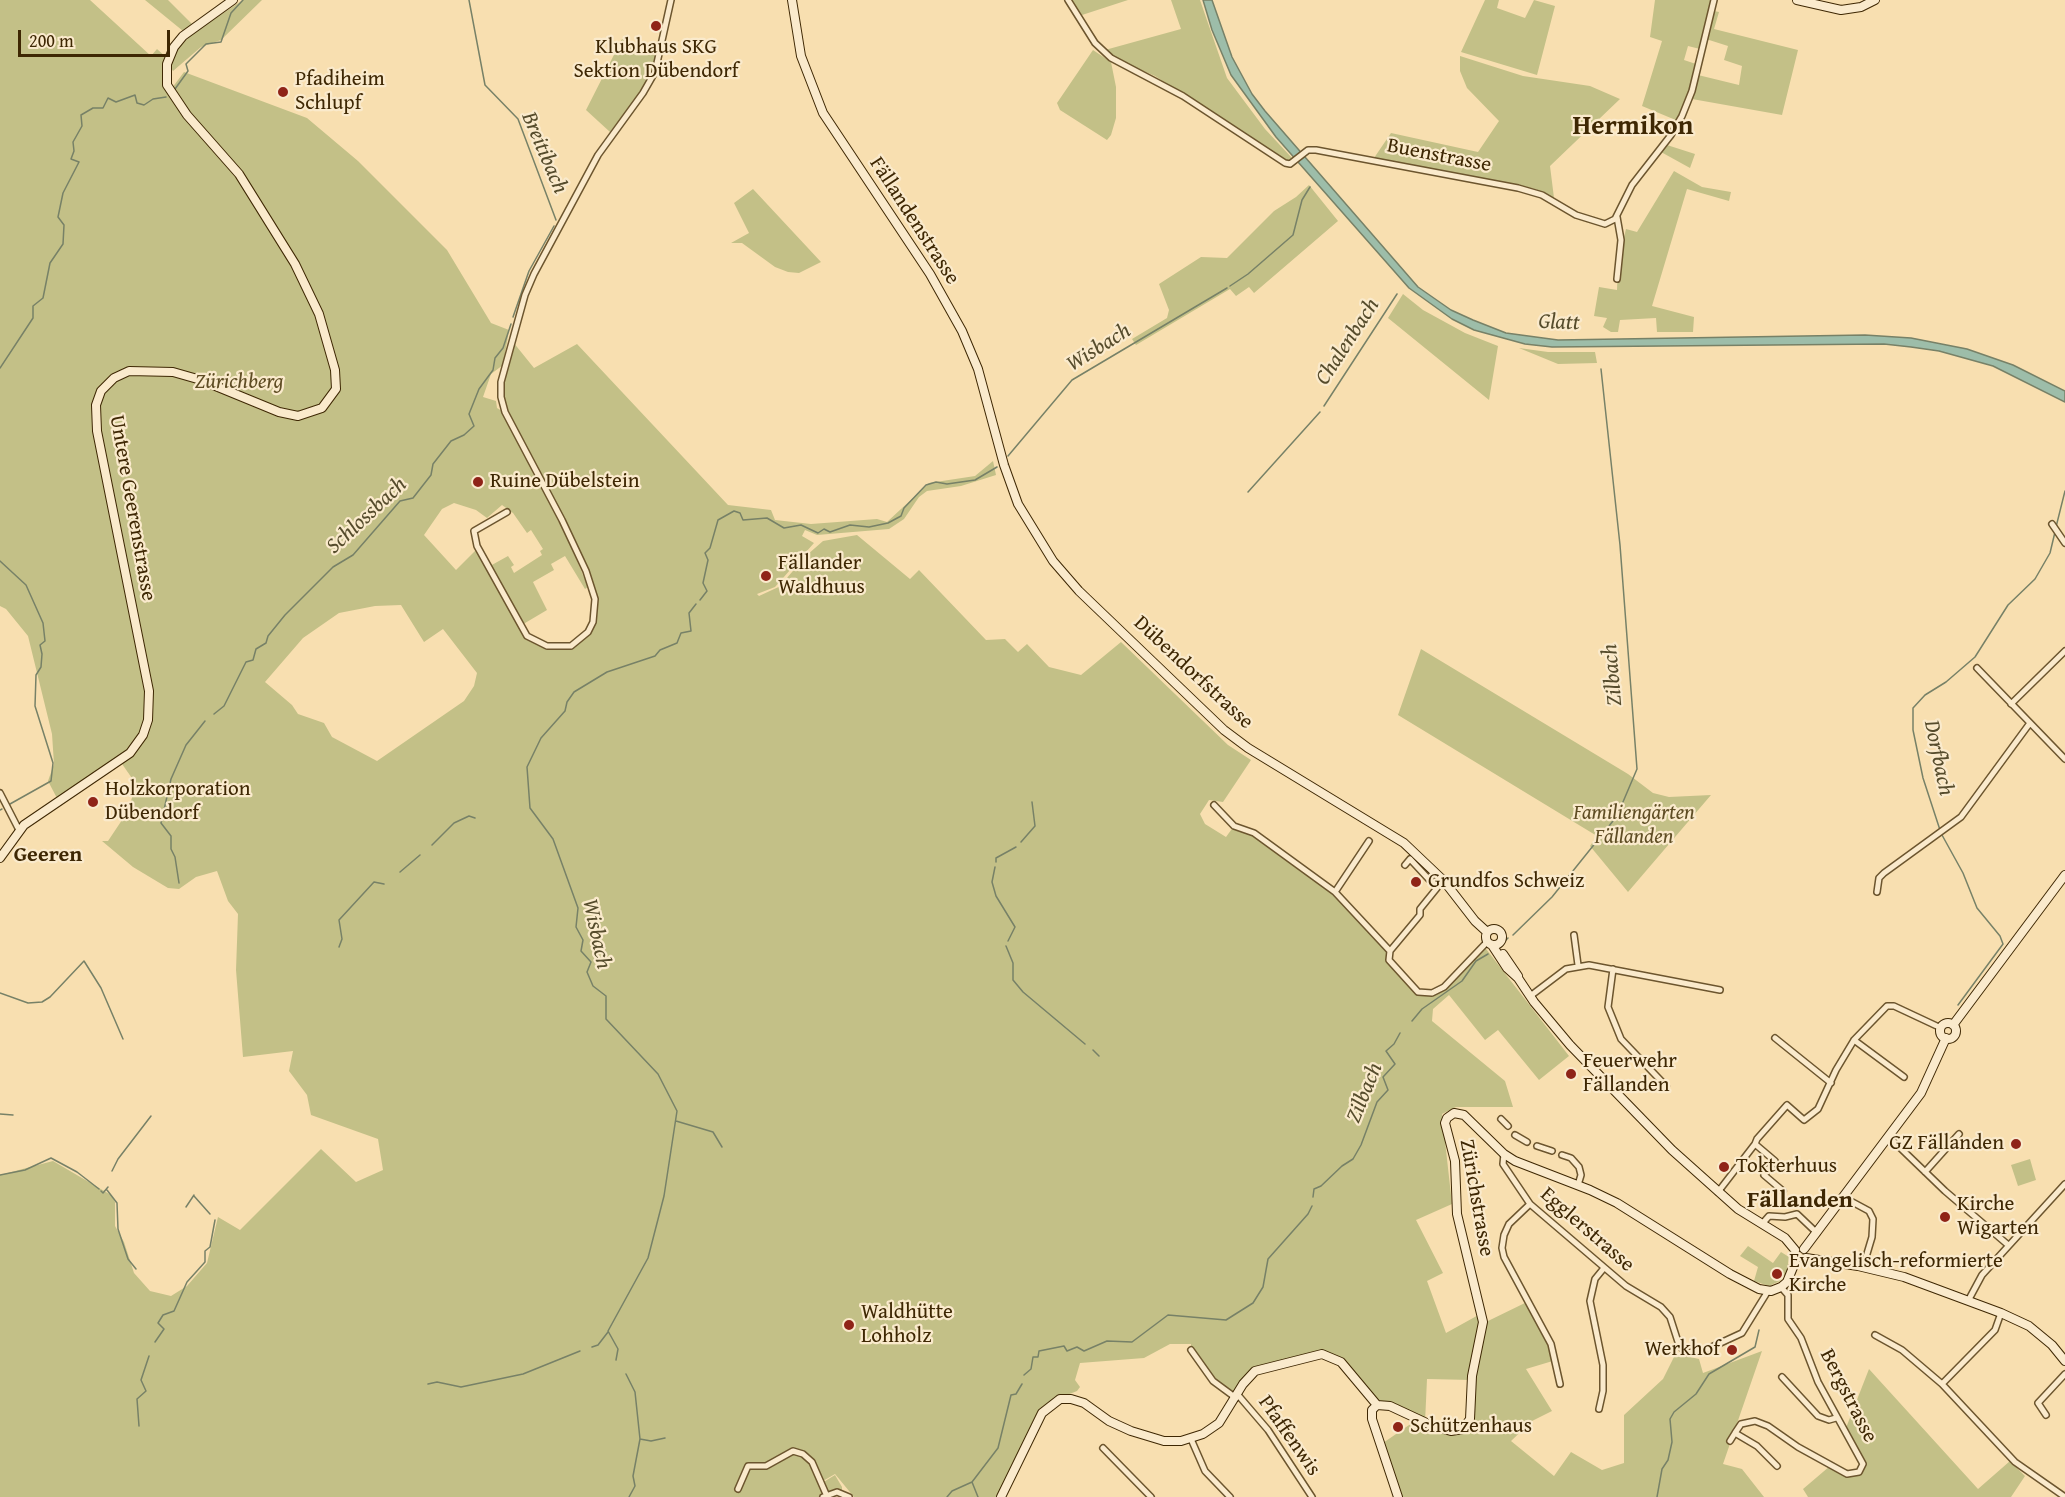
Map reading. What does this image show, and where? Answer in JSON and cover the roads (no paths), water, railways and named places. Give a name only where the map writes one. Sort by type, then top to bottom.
[{"type":"main road","name":"Untere Geerenstrasse","points":[[19,830],[125,757],[140,740],[148,720],[149,691],[97,431],[95,409],[101,391],[114,378],[129,371],[173,372],[201,380],[279,412],[298,416],[322,408],[336,389],[335,370],[319,314],[295,264],[239,174],[187,115],[167,85],[167,64],[174,47],[191,31],[233,0]]},
{"type":"main road","name":"Fällandenstrasse","points":[[792,0],[797,42],[813,92],[838,139],[905,236],[962,331],[978,369],[1004,465]]},
{"type":"main road","points":[[1797,0],[1841,10],[1861,7],[1875,0]]},
{"type":"main road","name":"Dübendorfstrasse","points":[[1004,465],[1026,520],[1053,561],[1079,591],[1224,730],[1248,748],[1395,836],[1420,856],[1487,932],[1493,928],[1499,930],[1502,936],[1493,943],[1507,968],[1530,992],[1546,1016],[1578,1054],[1718,1192],[1738,1209],[1799,1249]]},
{"type":"main road","points":[[0,858],[19,830]]},
{"type":"main road","points":[[1797,1260],[1793,1256],[1817,1233],[1926,1086],[1946,1038],[1955,1035],[1953,1024],[2065,874]]},
{"type":"main road","points":[[1487,932],[1493,943]]},
{"type":"main road","points":[[1946,1038],[1941,1028],[1947,1023],[1953,1024]]},
{"type":"main road","name":"Zürichstrasse","points":[[1377,1405],[1390,1406],[1444,1430],[1460,1430],[1468,1422],[1472,1376],[1483,1322],[1458,1220],[1455,1161],[1445,1126],[1447,1118],[1454,1113],[1464,1115],[1504,1154],[1617,1203],[1745,1282],[1768,1291]]},
{"type":"main road","points":[[1799,1249],[1806,1258]]},
{"type":"main road","points":[[1797,1260],[1806,1258],[1863,1267],[1911,1279],[2029,1326],[2063,1355]]},
{"type":"main road","points":[[1768,1291],[1782,1287],[1787,1282],[1797,1260]]},
{"type":"main road","points":[[1001,1497],[1042,1413],[1060,1399],[1079,1401],[1109,1421],[1154,1438],[1171,1442],[1191,1439],[1219,1423],[1250,1376],[1258,1370],[1322,1354],[1341,1362],[1377,1405],[1372,1412],[1372,1419],[1398,1497]]},
{"type":"street","points":[[507,512],[474,531],[477,546],[527,636],[547,646],[571,646],[588,632],[593,622],[595,599],[586,571],[562,520],[505,412],[501,382],[519,313],[534,274],[598,155],[643,93],[655,72],[671,0]]},
{"type":"street","name":"Buenstrasse","points":[[1068,0],[1095,43],[1111,58],[1183,96],[1285,163],[1295,160],[1304,153],[1316,150],[1526,189],[1576,214],[1603,224],[1612,222],[1617,217]]},
{"type":"street","points":[[1617,279],[1621,240],[1617,217],[1632,185],[1671,135],[1686,108],[1714,0]]},
{"type":"street","points":[[2054,528],[2065,543]]},
{"type":"street","points":[[2011,704],[2065,651]]},
{"type":"street","points":[[1977,668],[2064,757]]},
{"type":"street","points":[[1877,892],[1879,878],[1884,873],[1960,816],[2030,723]]},
{"type":"street","points":[[0,793],[19,830]]},
{"type":"street","points":[[1214,805],[1234,826],[1254,833],[1335,892],[1390,951]]},
{"type":"street","points":[[1335,892],[1368,841]]},
{"type":"street","points":[[1405,865],[1410,859],[1437,888],[1420,909],[1420,915],[1390,951],[1389,960],[1410,987],[1418,992],[1432,993],[1444,987],[1493,943]]},
{"type":"street","points":[[1574,935],[1578,965]]},
{"type":"street","points":[[1530,992],[1560,973],[1578,965],[1612,969],[1720,990]]},
{"type":"street","points":[[1612,969],[1608,1007],[1621,1040],[1666,1086]]},
{"type":"street","points":[[1718,1192],[1757,1139],[1786,1105],[1804,1120],[1818,1109],[1854,1040],[1887,1006],[1894,1006],[1941,1028]]},
{"type":"street","points":[[1775,1038],[1831,1083]]},
{"type":"street","points":[[1854,1040],[1904,1077]]},
{"type":"street","points":[[1502,1119],[1508,1126]]},
{"type":"street","points":[[1926,1172],[1959,1134]]},
{"type":"street","points":[[1515,1135],[1527,1142]]},
{"type":"street","points":[[1889,1137],[2007,1244]]},
{"type":"street","points":[[1755,1144],[1775,1161],[1764,1175],[1783,1191]]},
{"type":"street","points":[[1537,1146],[1552,1151]]},
{"type":"street","name":"Egglerstrasse","points":[[1504,1154],[1503,1164],[1530,1204],[1604,1268],[1666,1312],[1672,1322],[1679,1345],[1686,1353],[1695,1354],[1742,1333],[1768,1291]]},
{"type":"street","points":[[1562,1155],[1571,1158],[1579,1167],[1581,1175],[1578,1185]]},
{"type":"street","points":[[1968,1301],[1976,1282],[2007,1244],[2065,1184]]},
{"type":"street","points":[[1844,1197],[1869,1211],[1873,1219],[1872,1237],[1863,1267]]},
{"type":"street","points":[[1530,1204],[1509,1224],[1503,1235],[1502,1248],[1504,1257],[1551,1344],[1560,1384]]},
{"type":"street","points":[[1762,1224],[1769,1216],[1785,1217],[1797,1214],[1817,1233]]},
{"type":"street","points":[[1599,1409],[1603,1391],[1604,1365],[1590,1301],[1595,1279],[1604,1268]]},
{"type":"street","name":"Bergstrasse","points":[[1735,1432],[1741,1424],[1755,1421],[1847,1474],[1855,1474],[1862,1468],[1862,1460],[1836,1418],[1818,1382],[1801,1338],[1788,1319],[1788,1295],[1782,1287]]},
{"type":"street","points":[[1942,1383],[1995,1330],[2001,1313]]},
{"type":"street","points":[[1875,1335],[1902,1350],[1942,1383],[2015,1462],[2065,1497]]},
{"type":"street","name":"Pfaffenwis","points":[[1191,1350],[1213,1381],[1237,1396],[1268,1430],[1312,1497]]},
{"type":"street","points":[[2046,1415],[2038,1403],[2065,1374]]},
{"type":"street","points":[[1782,1377],[1818,1416],[1829,1420],[1836,1418]]},
{"type":"street","points":[[1730,1441],[1735,1432],[1757,1446],[1777,1466]]},
{"type":"street","points":[[1191,1439],[1205,1471],[1230,1497]]},
{"type":"street","points":[[1103,1448],[1151,1497]]},
{"type":"street","points":[[738,1490],[748,1466],[766,1466],[793,1451],[804,1454],[812,1462],[824,1496],[837,1492],[849,1497]]},
{"type":"waterway","points":[[175,89],[188,71],[186,64],[206,44],[221,42],[231,13],[243,0]]},
{"type":"waterway","name":"Breitibach","points":[[469,0],[485,85],[518,119],[556,220]]},
{"type":"waterway","points":[[0,368],[33,318],[33,306],[43,298],[50,263],[63,244],[64,225],[58,217],[63,193],[79,162],[71,159],[74,151],[73,142],[82,126],[81,115],[93,108],[103,108],[108,98],[116,102],[135,95],[137,103],[144,105],[153,99],[166,97]]},
{"type":"waterway","name":"Wisbach","points":[[1230,286],[1248,274],[1293,235],[1302,200],[1310,187]]},
{"type":"waterway","name":"Breitibach","points":[[513,317],[529,271],[554,226]]},
{"type":"waterway","name":"Wisbach","points":[[1008,456],[1072,380],[1227,288]]},
{"type":"waterway","name":"Chalenbach","points":[[1324,406],[1397,294]]},
{"type":"waterway","name":"Schlossbach","points":[[214,714],[224,706],[246,662],[253,660],[256,649],[266,643],[268,636],[285,615],[333,567],[353,555],[400,501],[413,498],[431,475],[433,464],[451,441],[464,435],[474,426],[469,414],[479,389],[493,370],[495,358],[503,348],[511,324]]},
{"type":"waterway","name":"Zilbach","points":[[1513,935],[1552,897],[1617,816],[1637,769],[1620,545],[1601,369]]},
{"type":"waterway","name":"Chalenbach","points":[[1248,492],[1320,412]]},
{"type":"waterway","name":"Wisbach","points":[[700,600],[707,591],[703,583],[708,560],[705,553],[710,548],[718,520],[734,511],[740,513],[743,520],[767,518],[784,528],[801,525],[818,533],[824,529],[830,532],[850,525],[869,527],[888,523],[901,516],[904,508],[926,485],[936,482],[947,484],[975,480],[997,467]]},
{"type":"waterway","name":"Dorfbach","points":[[2056,527],[2065,491]]},
{"type":"waterway","name":"Dorfbach","points":[[1940,830],[1923,778],[1913,730],[1913,708],[1925,695],[1946,682],[1975,657],[2008,605],[2035,579],[2050,553],[2055,532]]},
{"type":"waterway","points":[[0,561],[26,585],[43,623],[45,641],[40,645],[41,667],[36,675],[35,706],[53,763],[51,781],[10,804]]},
{"type":"waterway","name":"Wisbach","points":[[616,1360],[618,1349],[608,1331],[648,1258],[664,1196],[677,1111],[658,1074],[606,1019],[606,996],[593,986],[587,972],[591,962],[581,951],[583,940],[576,927],[578,908],[553,839],[530,808],[527,767],[541,738],[565,711],[567,702],[574,692],[607,672],[655,656],[660,650],[677,643],[681,633],[691,631],[689,613],[696,604]]},
{"type":"waterway","name":"Schlossbach","points":[[179,883],[175,857],[171,849],[171,836],[161,823],[171,779],[186,745],[205,721]]},
{"type":"waterway","name":"Chalenbach","points":[[1021,842],[1035,826],[1032,802]]},
{"type":"waterway","points":[[432,845],[454,823],[469,816],[475,818]]},
{"type":"waterway","name":"Dorfbach","points":[[1942,835],[1963,873],[1977,908],[2000,936],[2003,944],[1958,1005]]},
{"type":"waterway","name":"Chalenbach","points":[[996,862],[996,858],[1016,847]]},
{"type":"waterway","points":[[400,872],[420,855]]},
{"type":"waterway","name":"Chalenbach","points":[[995,867],[992,882],[996,896],[1015,927],[1008,941]]},
{"type":"waterway","points":[[339,947],[342,939],[339,920],[374,882],[384,884]]},
{"type":"waterway","name":"Chalenbach","points":[[1006,946],[1013,963],[1013,980],[1023,992],[1085,1044]]},
{"type":"waterway","name":"Zilbach","points":[[1412,1021],[1422,1009],[1462,981],[1476,961],[1488,954]]},
{"type":"waterway","points":[[0,993],[28,1003],[42,1002],[50,997],[84,961],[101,988],[123,1039]]},
{"type":"waterway","name":"Zilbach","points":[[1313,1197],[1314,1189],[1321,1186],[1353,1159],[1361,1145],[1377,1102],[1388,1090],[1383,1077],[1395,1064],[1386,1051],[1394,1044],[1400,1033]]},
{"type":"waterway","name":"Chalenbach","points":[[1093,1050],[1099,1056]]},
{"type":"waterway","points":[[0,1114],[13,1115]]},
{"type":"waterway","name":"Schlossbach","points":[[112,1171],[118,1159],[151,1116]]},
{"type":"waterway","points":[[676,1121],[713,1132],[722,1147]]},
{"type":"waterway","name":"Schlossbach","points":[[0,1175],[25,1170],[51,1158],[77,1172],[99,1189]]},
{"type":"waterway","name":"Schlossbach","points":[[101,1191],[103,1193],[108,1187]]},
{"type":"waterway","points":[[107,1190],[117,1203],[118,1229],[128,1259],[136,1269]]},
{"type":"waterway","points":[[186,1207],[194,1195]]},
{"type":"waterway","points":[[194,1196],[210,1214]]},
{"type":"waterway","name":"Zilbach","points":[[1024,1375],[1031,1369],[1033,1357],[1038,1357],[1039,1351],[1064,1346],[1067,1351],[1077,1347],[1084,1351],[1107,1341],[1132,1342],[1168,1315],[1226,1320],[1253,1303],[1263,1287],[1268,1259],[1308,1214],[1312,1206]]},
{"type":"waterway","points":[[155,1342],[164,1329],[158,1323],[163,1315],[174,1311],[187,1282],[205,1262],[205,1251],[210,1247],[215,1220]]},
{"type":"waterway","name":"Dorfbach","points":[[1657,1497],[1662,1469],[1668,1460],[1672,1442],[1670,1419],[1674,1412],[1696,1394],[1709,1374],[1755,1347],[1759,1330]]},
{"type":"waterway","points":[[592,1347],[598,1345],[608,1332]]},
{"type":"waterway","points":[[428,1384],[437,1382],[461,1387],[523,1374],[580,1351]]},
{"type":"waterway","points":[[139,1426],[137,1399],[146,1391],[141,1380],[149,1356]]},
{"type":"waterway","name":"Wisbach","points":[[626,1374],[635,1392],[640,1439],[633,1476],[635,1486],[629,1497]]},
{"type":"waterway","name":"Zilbach","points":[[947,1497],[952,1491],[972,1482],[998,1448],[1011,1395],[1016,1394],[1022,1384]]},
{"type":"waterway","points":[[640,1439],[651,1441],[665,1438]]},
{"type":"waterway","points":[[972,1482],[978,1497]]},
{"type":"place","name":"Klubhaus SKG Sektion Dübendorf","points":[[656,26]]},
{"type":"place","name":"Pfadiheim Schlupf","points":[[283,92]]},
{"type":"place","name":"Ruine Dübelstein","points":[[478,482]]},
{"type":"place","name":"Fällander Waldhuus","points":[[766,576]]},
{"type":"place","name":"Holzkorporation Dübendorf","points":[[93,802]]},
{"type":"place","name":"Grundfos Schweiz","points":[[1416,882]]},
{"type":"place","name":"Feuerwehr Fällanden","points":[[1571,1074]]},
{"type":"place","name":"GZ Fällanden","points":[[2016,1144]]},
{"type":"place","name":"Tokterhuus","points":[[1724,1167]]},
{"type":"place","name":"Kirche Wigarten","points":[[1945,1217]]},
{"type":"place","name":"Evangelisch-reformierte Kirche","points":[[1777,1274]]},
{"type":"place","name":"Waldhütte Lohholz","points":[[849,1325]]},
{"type":"place","name":"Werkhof","points":[[1732,1350]]},
{"type":"place","name":"Schützenhaus","points":[[1398,1427]]},
{"type":"district","name":"Hermikon","points":[[1633,127]]},
{"type":"district","name":"Geeren","points":[[48,855]]},
{"type":"district","name":"Fällanden","points":[[1800,1201]]},
{"type":"water label","name":"Glatt","points":[[1559,323]]},
{"type":"park label","name":"Zürichberg","points":[[239,383]]},
{"type":"park label","name":"Familiengärten Fällanden","points":[[1634,826]]}]
